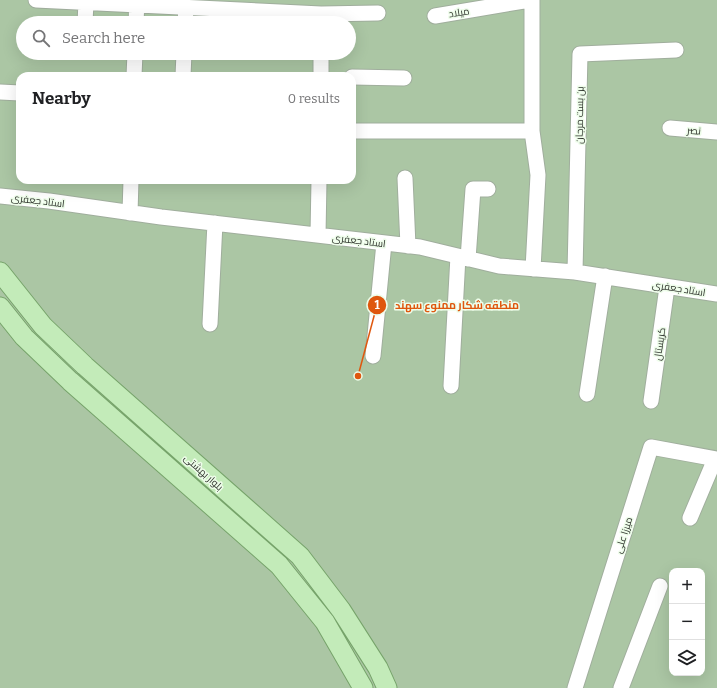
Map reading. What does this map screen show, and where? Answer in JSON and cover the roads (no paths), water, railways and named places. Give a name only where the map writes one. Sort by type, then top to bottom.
[{"type":"main road","name":"بلوار بهشتی","points":[[0,272],[43,326],[85,366],[300,556],[341,610],[378,668],[387,688]]},
{"type":"main road","name":"بلوار بهشتی","points":[[0,306],[24,337],[70,382],[279,565],[325,622],[363,688]]},
{"type":"main road","points":[[70,382],[85,366]]},
{"type":"street","points":[[36,0],[136,2],[296,16]]},
{"type":"street","points":[[531,0],[532,131],[538,175],[533,269]]},
{"type":"street","name":"میلاد","points":[[435,16],[531,0]]},
{"type":"street","points":[[86,2],[86,16]]},
{"type":"street","points":[[136,2],[136,16]]},
{"type":"street","points":[[186,7],[186,16]]},
{"type":"street","points":[[350,16],[378,14]]},
{"type":"street","name":"بن بست مرجان","points":[[575,272],[580,54],[676,50]]},
{"type":"street","points":[[134,72],[135,60]]},
{"type":"street","points":[[183,72],[184,60]]},
{"type":"street","points":[[321,60],[321,72]]},
{"type":"street","points":[[356,77],[404,78]]},
{"type":"street","points":[[0,92],[16,93]]},
{"type":"street","name":"نصر","points":[[670,128],[717,132]]},
{"type":"street","points":[[356,131],[532,131]]},
{"type":"street","points":[[405,178],[408,246]]},
{"type":"street","points":[[130,213],[131,184]]},
{"type":"street","points":[[318,235],[319,184]]},
{"type":"street","points":[[451,386],[463,258],[473,189],[488,188]]},
{"type":"street","name":"استاد جعفری","points":[[0,196],[408,246],[499,266],[575,272],[717,294]]},
{"type":"street","points":[[210,324],[215,223]]},
{"type":"street","points":[[373,356],[384,243]]},
{"type":"street","points":[[587,394],[605,276]]},
{"type":"street","name":"کریستال","points":[[651,400],[667,287]]},
{"type":"street","name":"میرزا علی","points":[[575,688],[651,447],[716,459]]},
{"type":"street","points":[[690,518],[716,459]]},
{"type":"street","points":[[621,688],[660,586]]},
{"type":"place","name":"منطقه شکار ممنوع سهند","points":[[358,376]]}]
